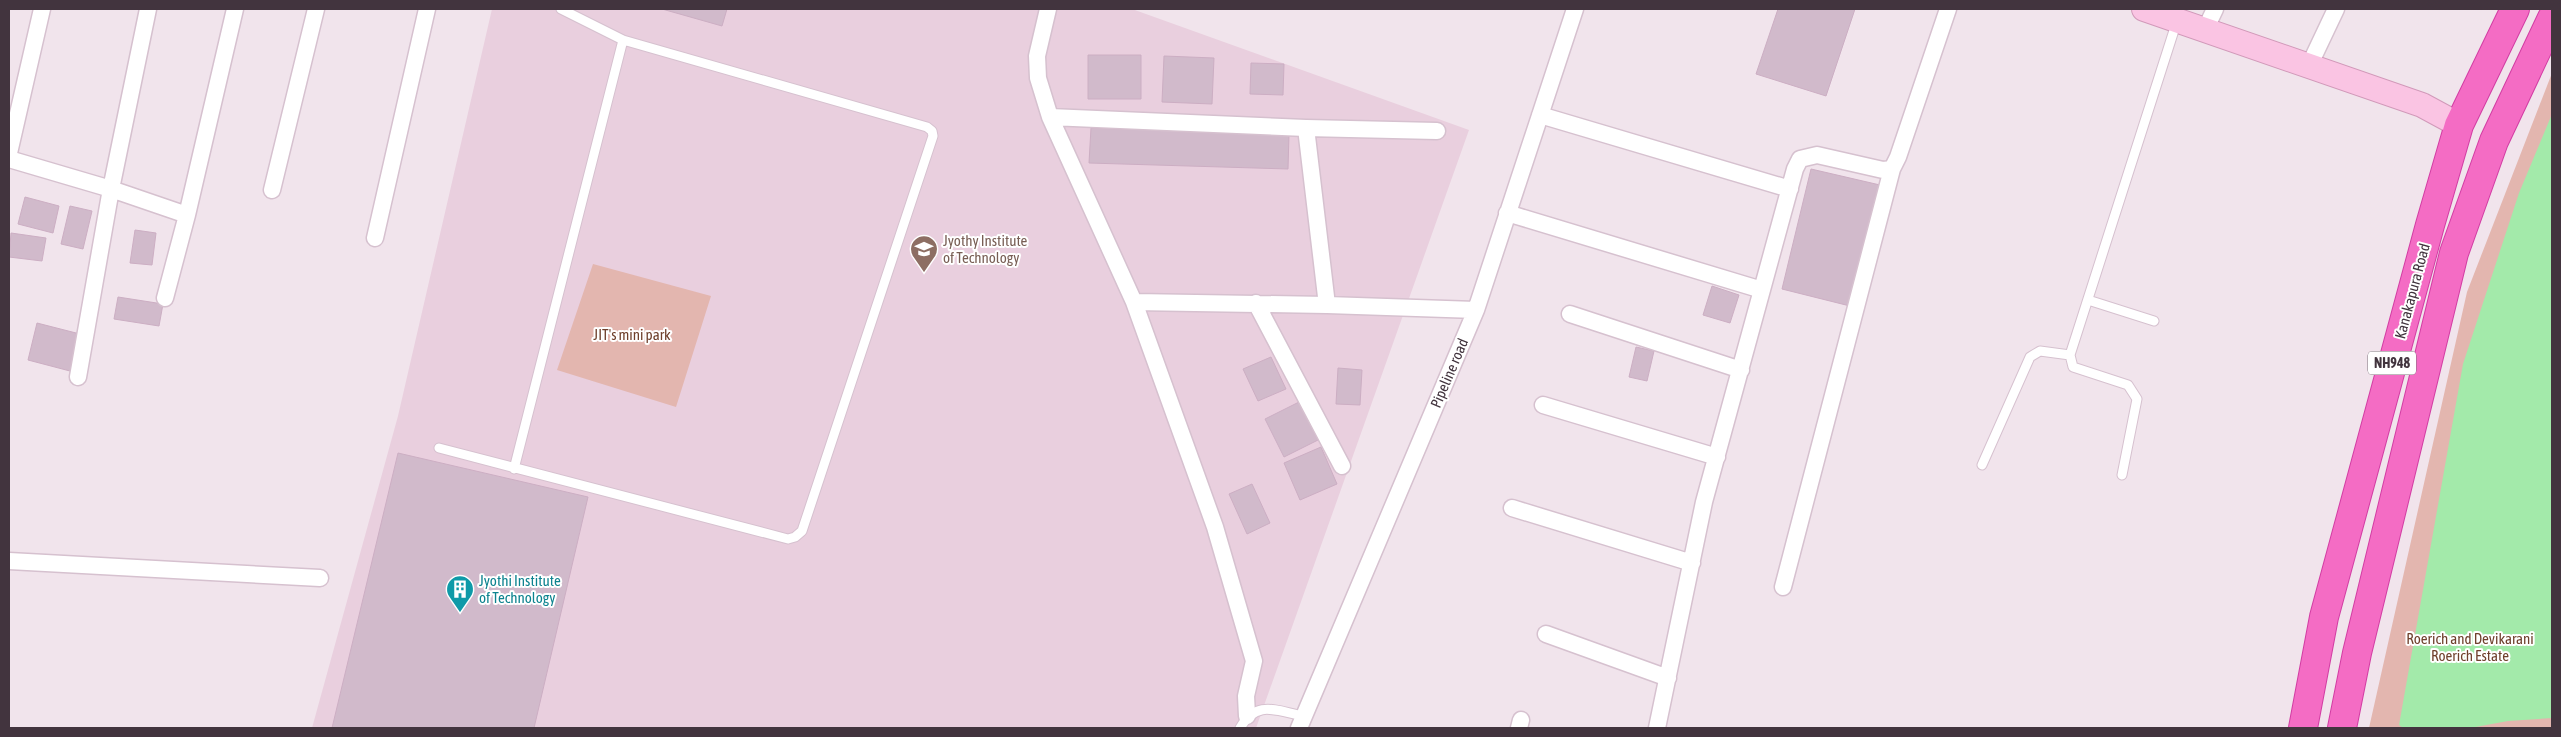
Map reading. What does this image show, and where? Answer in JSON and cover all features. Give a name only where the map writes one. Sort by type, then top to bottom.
[{"type":"highway","name":"Kanakapura Road","points":[[2303,728],[2327,608],[2427,234],[2459,125],[2515,9]]},
{"type":"highway","name":"Kanakapura Road","points":[[2342,728],[2357,653],[2454,252],[2494,141],[2552,18]]},
{"type":"street","points":[[9,153],[42,9]]},
{"type":"street","points":[[78,377],[110,189],[148,9]]},
{"type":"street","points":[[165,298],[187,215],[235,9]]},
{"type":"street","points":[[272,190],[316,9]]},
{"type":"street","points":[[375,238],[427,9]]},
{"type":"street","points":[[1048,9],[1037,68],[1050,117],[1134,302],[1215,527],[1254,661],[1246,696],[1243,722]]},
{"type":"street","name":"Pipeline road","points":[[1302,722],[1476,310],[1575,9]]},
{"type":"street","points":[[1783,587],[1892,169],[1898,157],[1948,9]]},
{"type":"street","points":[[2144,9],[2422,105],[2459,125]]},
{"type":"street","points":[[2205,30],[2215,9]]},
{"type":"street","points":[[2309,66],[2336,9]]},
{"type":"street","points":[[1540,115],[1790,189]]},
{"type":"street","points":[[1050,117],[1306,128],[1437,131]]},
{"type":"street","points":[[1306,128],[1327,305]]},
{"type":"street","points":[[1657,728],[1717,457],[1800,158],[1816,155],[1883,170],[1892,169]]},
{"type":"street","points":[[9,159],[110,189],[187,215]]},
{"type":"street","points":[[1508,213],[1762,290]]},
{"type":"street","points":[[1134,302],[1256,303],[1476,310]]},
{"type":"street","points":[[1256,303],[1342,466]]},
{"type":"street","points":[[1570,314],[1741,370]]},
{"type":"street","points":[[1543,405],[1717,457]]},
{"type":"street","points":[[1512,508],[1692,563]]},
{"type":"street","points":[[9,561],[320,578]]},
{"type":"street","points":[[1546,634],[1668,678]]},
{"type":"lane","points":[[439,448],[788,539],[796,537],[802,532],[933,136],[932,130],[927,127],[623,40],[561,9]]},
{"type":"lane","points":[[2122,475],[2137,399],[2128,385],[2073,367],[2070,355],[2177,20]]},
{"type":"lane","points":[[514,469],[623,40]]},
{"type":"lane","points":[[2088,300],[2154,321]]},
{"type":"lane","points":[[1982,465],[2014,388],[2030,357],[2040,352],[2070,355]]},
{"type":"lane","points":[[1243,722],[1260,709],[1302,722]]},
{"type":"shaded area","name":"Jyothy Institute of Technology","points":[[492,9],[1132,9],[1469,130],[1256,728],[312,728],[398,416]]},
{"type":"shaded area","name":"Roerich and Devikarani Roerich Estate","points":[[2552,114],[2552,718],[2508,721],[2470,728],[2403,728],[2399,725],[2463,364],[2519,193]]},
{"type":"green space","name":"Roerich and Devikarani Roerich Estate","points":[[2552,73],[2552,728],[2369,728],[2467,292]]},
{"type":"green space","name":"JIT's mini park","points":[[593,264],[711,296],[676,407],[557,370]]},
{"type":"building","points":[[662,9],[727,9],[722,26]]},
{"type":"building","points":[[1778,9],[1855,9],[1826,96],[1756,74]]},
{"type":"building","points":[[1088,55],[1141,55],[1141,99],[1088,99]]},
{"type":"building","points":[[1164,56],[1214,58],[1212,104],[1162,102]]},
{"type":"building","points":[[1251,63],[1284,64],[1283,95],[1250,94]]},
{"type":"building","points":[[1091,128],[1289,134],[1288,169],[1089,163]]},
{"type":"building","points":[[1811,169],[1880,185],[1850,306],[1782,289]]},
{"type":"building","points":[[25,197],[59,206],[53,233],[18,224]]},
{"type":"building","points":[[70,206],[92,211],[83,249],[61,244]]},
{"type":"building","points":[[135,230],[156,233],[152,265],[130,263]]},
{"type":"building","points":[[11,233],[46,238],[42,261],[9,257]]},
{"type":"building","points":[[1712,286],[1739,295],[1730,323],[1703,315]]},
{"type":"building","points":[[118,297],[163,304],[159,326],[114,319]]},
{"type":"building","points":[[37,323],[80,334],[70,371],[28,360]]},
{"type":"building","points":[[1636,347],[1654,351],[1647,381],[1629,377]]},
{"type":"building","points":[[1271,357],[1286,389],[1258,401],[1243,369]]},
{"type":"building","points":[[1338,368],[1362,370],[1360,405],[1336,404]]},
{"type":"building","points":[[1299,402],[1318,440],[1284,457],[1265,419]]},
{"type":"building","points":[[1321,447],[1337,484],[1300,500],[1284,463]]},
{"type":"building","name":"Jyothi Institute of Technology","points":[[398,453],[588,497],[534,728],[332,728]]},
{"type":"building","points":[[1252,484],[1270,523],[1247,534],[1229,494]]},
{"type":"place","name":"Jyothy Institute of Technology","points":[[924,273]]},
{"type":"place","name":"Jyothi Institute of Technology","points":[[460,613]]}]
